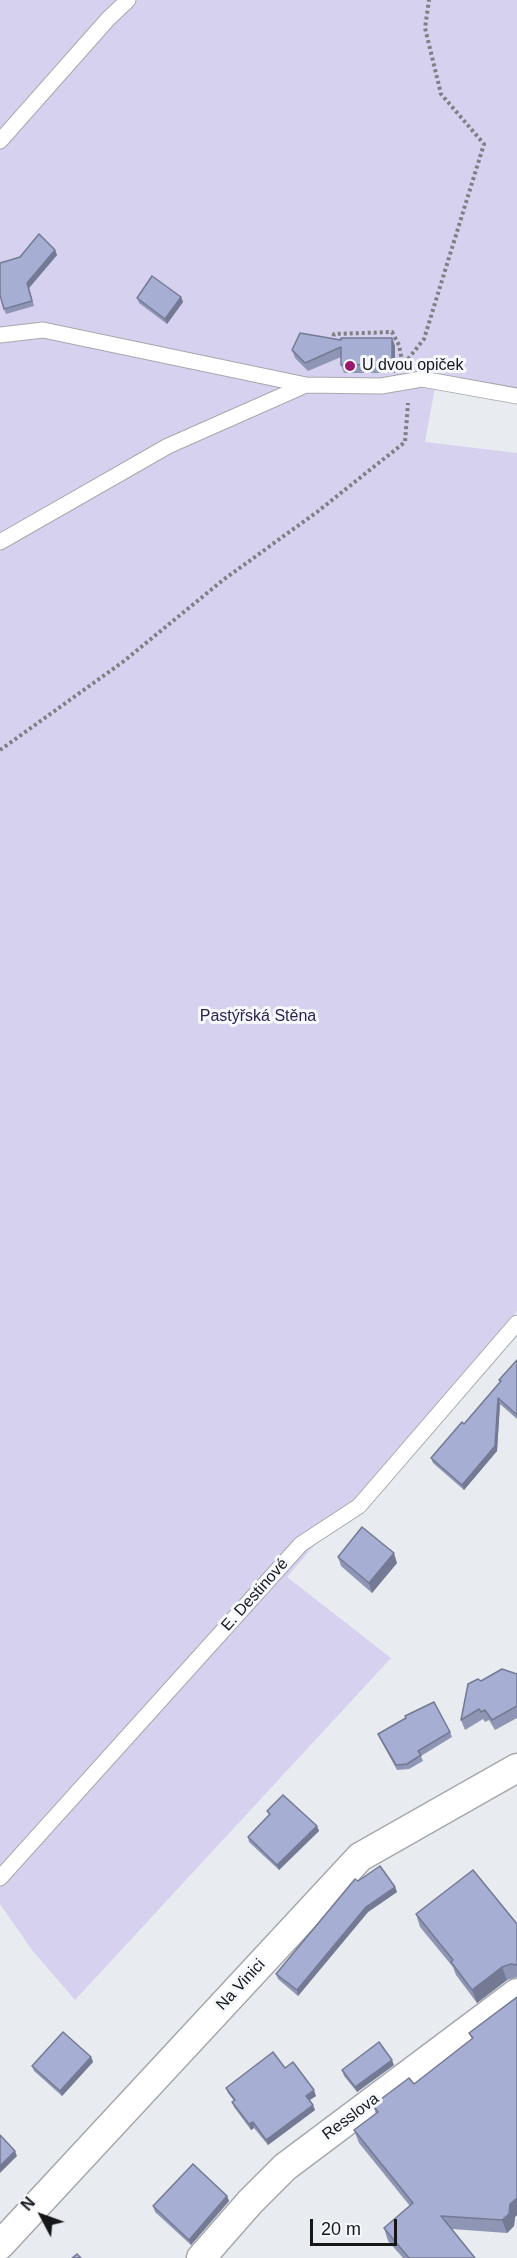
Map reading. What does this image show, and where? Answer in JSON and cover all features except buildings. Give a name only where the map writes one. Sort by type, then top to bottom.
[{"type":"street","name":"Na Vinici","points":[[0,2245],[360,1857],[517,1768]]},
{"type":"street","name":"Resslova","points":[[201,2258],[250,2202],[285,2167],[517,1993]]},
{"type":"lane","points":[[0,141],[108,19],[128,0]]},
{"type":"lane","points":[[0,335],[43,330],[306,385],[381,386],[422,379],[517,396]]},
{"type":"lane","points":[[0,542],[168,446],[306,385]]},
{"type":"lane","name":"E. Destinové","points":[[0,1878],[301,1544],[359,1506],[517,1323]]},
{"type":"path","points":[[332,344],[334,334],[392,332],[399,345],[403,365],[424,339],[484,144],[441,94],[424,28],[429,0]]},
{"type":"path","points":[[0,750],[124,661],[223,580],[317,512],[405,442],[403,382]]},
{"type":"green space","name":"Pastýřská Stěna","points":[[0,0],[517,0],[517,396],[436,382],[425,442],[517,453],[517,1311],[287,1577],[391,1658],[75,2000],[32,1950],[0,1904]]},
{"type":"place","name":"U dvou opiček","points":[[350,366]]}]
